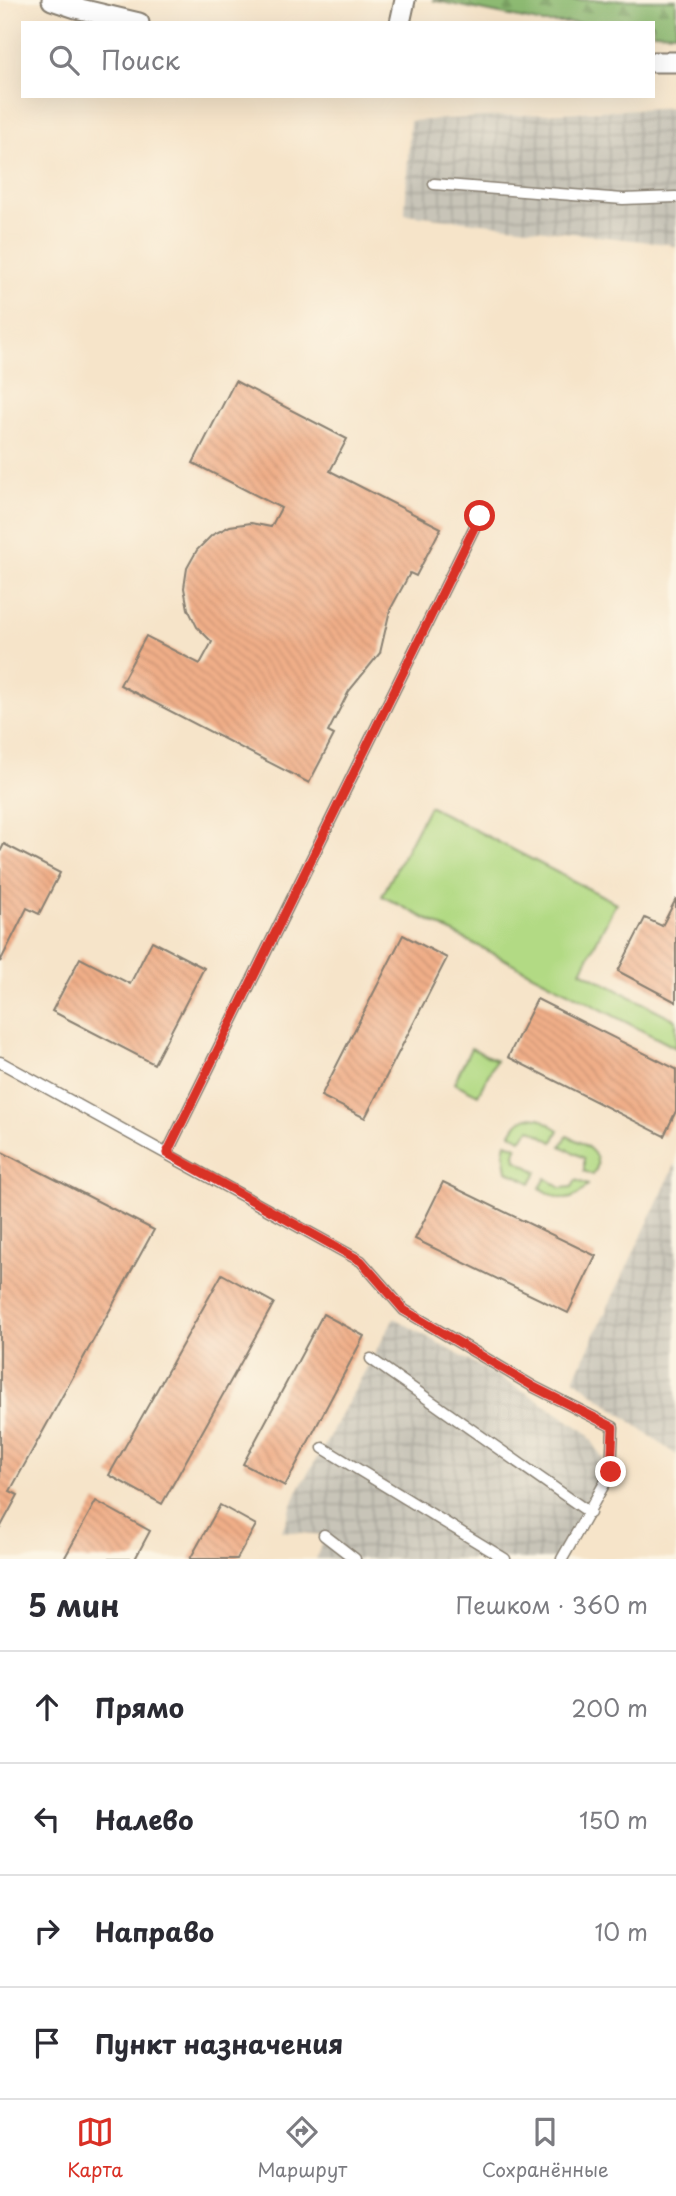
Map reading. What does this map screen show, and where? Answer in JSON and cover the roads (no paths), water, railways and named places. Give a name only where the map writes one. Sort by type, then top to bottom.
[{"type":"street","points":[[52,0],[130,21]]},
{"type":"street","points":[[400,21],[405,0]]},
{"type":"street","points":[[655,62],[676,62]]},
{"type":"lane","points":[[434,184],[623,199],[676,197]]},
{"type":"lane","points":[[167,1153],[480,516]]},
{"type":"lane","points":[[0,1062],[361,1261],[404,1310],[534,1387],[613,1427],[611,1472],[562,1559]]},
{"type":"lane","points":[[371,1359],[590,1513]]},
{"type":"lane","points":[[323,1448],[505,1559]]},
{"type":"lane","points":[[324,1535],[355,1559]]}]
